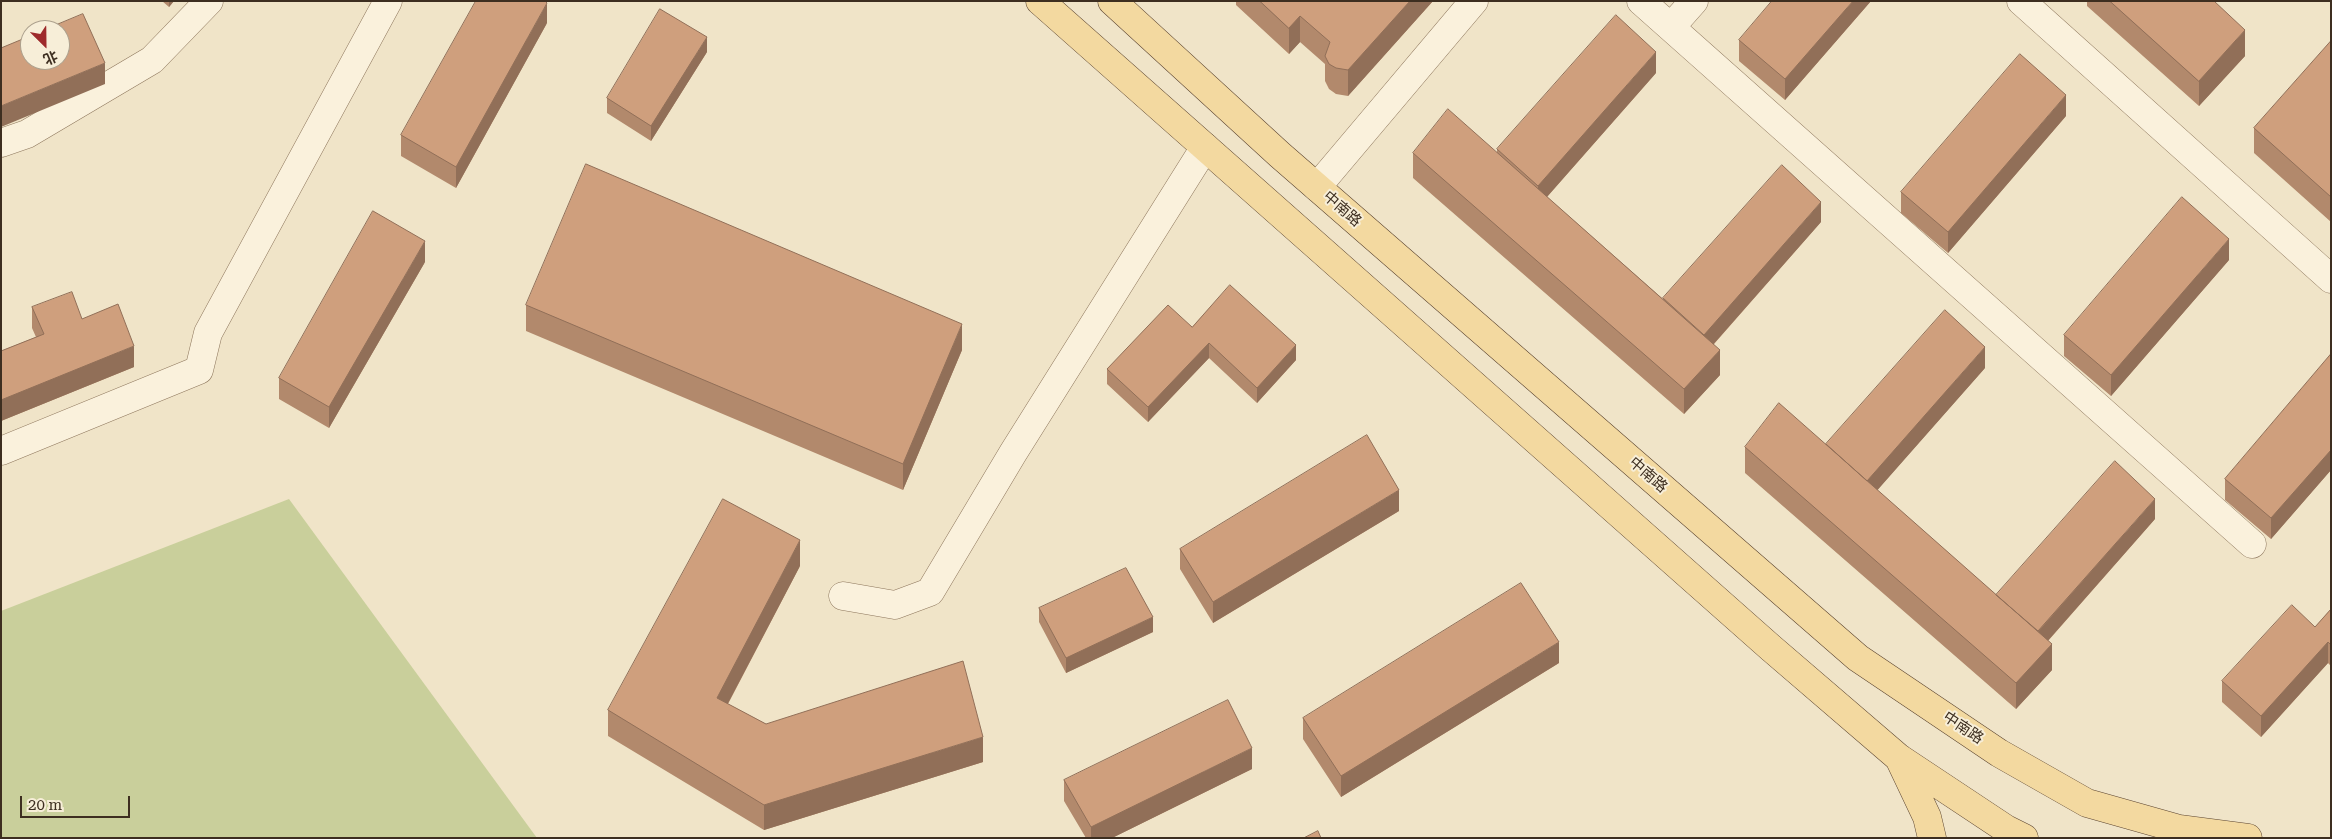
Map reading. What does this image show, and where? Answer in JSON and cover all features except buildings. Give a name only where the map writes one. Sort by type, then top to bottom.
[{"type":"main road","points":[[1040,1],[1756,634],[1899,758],[2006,830],[2024,838]]},
{"type":"main road","name":"中南路","points":[[1112,1],[1317,187],[1858,658],[1999,753],[2088,803],[2178,829],[2248,838]]},
{"type":"main road","points":[[1899,758],[1927,817],[1932,838]]},
{"type":"street","points":[[1,143],[27,134],[152,60],[209,1]]},
{"type":"street","points":[[1,452],[199,370],[208,333],[388,1]]},
{"type":"street","points":[[1317,187],[1474,1]]},
{"type":"street","points":[[1641,1],[2252,544]]},
{"type":"street","points":[[1671,27],[1694,1]]},
{"type":"street","points":[[2021,1],[2331,279]]},
{"type":"street","points":[[843,596],[895,605],[930,592],[1018,445],[1204,147]]},
{"type":"green space","points":[[289,499],[537,838],[1,838],[1,611]]}]
